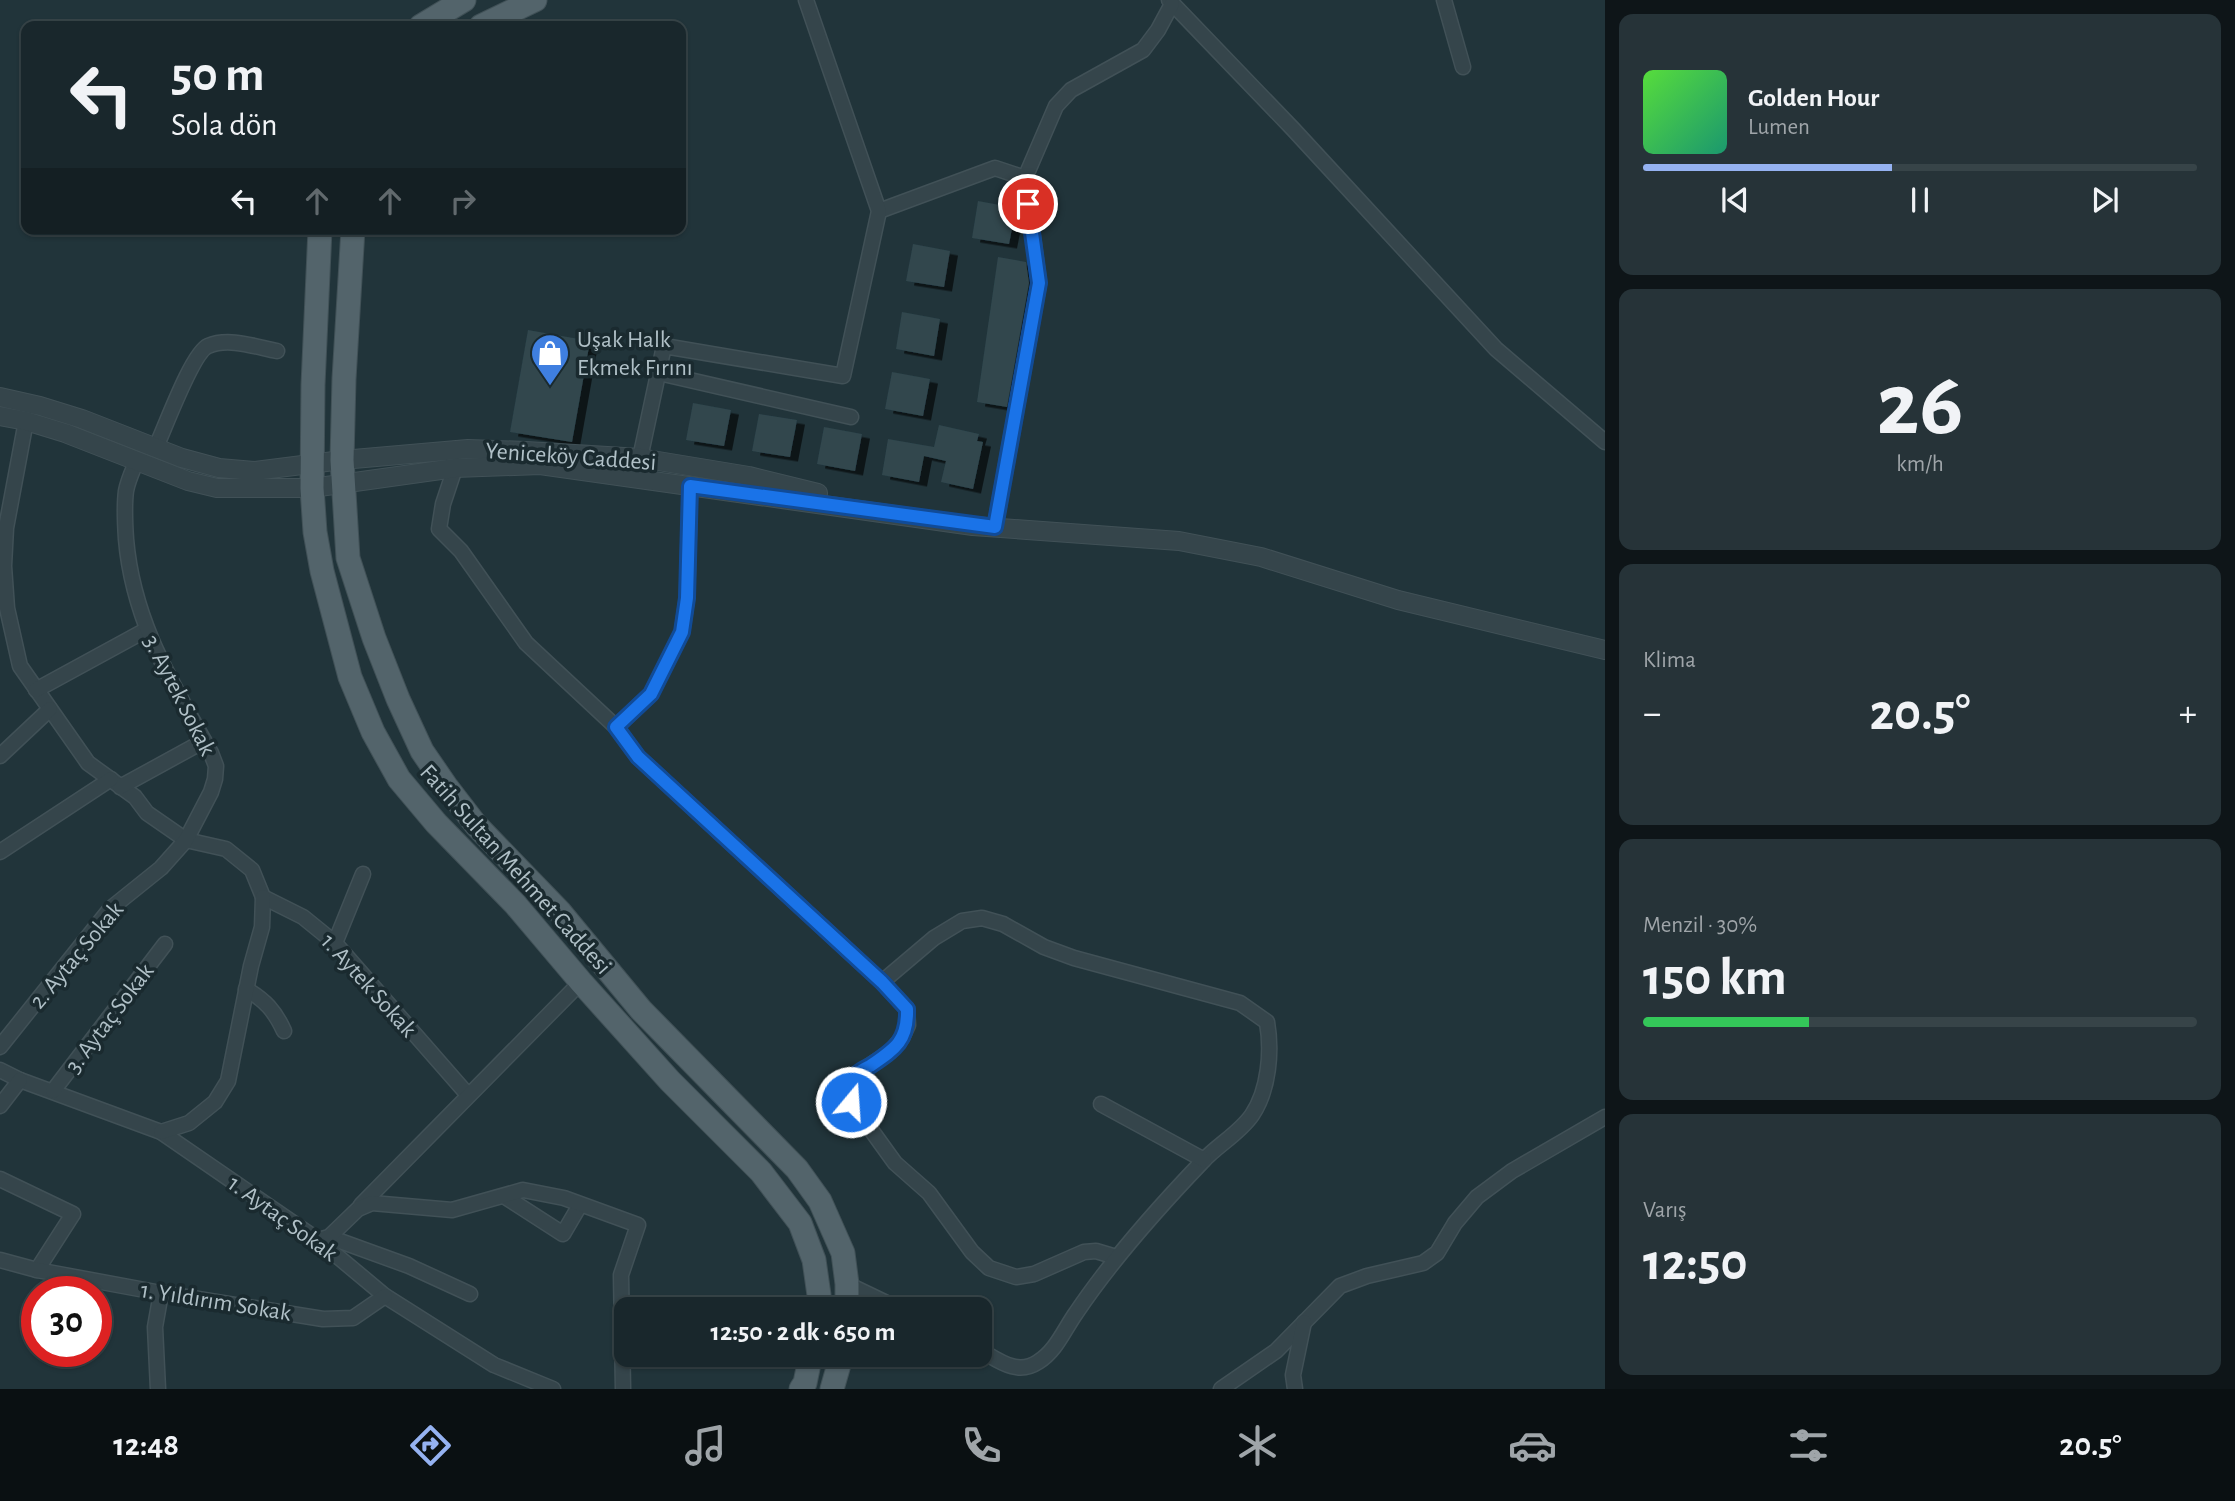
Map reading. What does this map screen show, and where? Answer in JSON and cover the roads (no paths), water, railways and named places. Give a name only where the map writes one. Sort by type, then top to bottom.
[{"type":"main road","points":[[429,21],[464,0]]},
{"type":"main road","points":[[491,21],[535,0]]},
{"type":"main road","name":"Fatih Sultan Mehmet Caddesi","points":[[320,235],[313,385],[312,488],[322,571],[350,677],[373,732],[399,779],[436,823],[515,904],[670,1081],[761,1172],[800,1223],[814,1261],[819,1297]]},
{"type":"main road","name":"Fatih Sultan Mehmet Caddesi","points":[[353,235],[342,460],[348,558],[374,638],[422,751],[476,825],[560,912],[641,1010],[797,1170],[820,1201],[843,1253],[847,1297]]},
{"type":"main road","points":[[801,1389],[808,1367]]},
{"type":"main road","points":[[832,1389],[838,1367]]},
{"type":"street","points":[[636,477],[664,346],[843,376],[879,211],[806,0]]},
{"type":"street","points":[[1444,0],[1463,67]]},
{"type":"street","points":[[995,527],[1039,283],[1025,178],[1056,106],[1072,90],[1143,50],[1158,30],[1170,2],[1496,349],[1605,442]]},
{"type":"street","points":[[879,211],[995,168],[1025,178]]},
{"type":"street","points":[[156,447],[194,360],[206,346],[232,342],[278,351]]},
{"type":"street","points":[[659,373],[851,417]]},
{"type":"street","name":"Yeniceköy Caddesi","points":[[0,397],[40,406],[182,458],[219,468],[254,471],[468,449],[640,458],[749,477],[852,501],[860,509]]},
{"type":"street","name":"Yeniceköy Caddesi","points":[[0,416],[26,421],[188,481],[217,488],[312,488],[455,468],[540,465],[860,509]]},
{"type":"street","points":[[26,421],[6,528],[4,566],[3,612],[20,666],[88,763],[135,797],[147,813],[186,840],[226,849],[252,870],[263,897],[262,927],[246,989],[228,1081],[215,1102],[189,1123],[161,1132]]},
{"type":"street","name":"3. Aytek Sokak","points":[[136,460],[126,490],[125,529],[128,561],[146,630],[159,660],[216,766]]},
{"type":"street","points":[[455,468],[443,504],[439,529],[461,551],[526,643],[616,727],[638,757],[882,982],[907,1009],[908,1026],[902,1038],[890,1052],[855,1075],[850,1087],[851,1102],[895,1163],[929,1193],[972,1252],[989,1268],[1016,1277],[1034,1274],[1084,1252],[1096,1251],[1116,1257]]},
{"type":"street","points":[[616,727],[651,694],[682,632],[687,598],[690,486]]},
{"type":"street","points":[[860,509],[995,527],[1179,541],[1247,555],[1398,600],[1605,650]]},
{"type":"street","points":[[36,690],[146,630]]},
{"type":"street","points":[[0,756],[50,709]]},
{"type":"street","points":[[0,852],[116,783],[204,741]]},
{"type":"street","name":"2. Aytaç Sokak","points":[[0,1047],[110,909],[161,868],[186,840],[211,792],[216,766]]},
{"type":"street","points":[[335,943],[363,874]]},
{"type":"street","name":"1. Aytek Sokak","points":[[263,897],[303,916],[335,943],[468,1095]]},
{"type":"street","points":[[882,982],[943,932],[962,921],[982,918],[1003,924],[1044,947],[1074,958],[1240,1003],[1268,1022],[1271,1045],[1261,1096],[1252,1115],[1204,1160],[1116,1257],[1053,1349],[1036,1364],[1021,1369],[992,1357]]},
{"type":"street","name":"3. Aytaç Sokak","points":[[53,1091],[165,944]]},
{"type":"street","points":[[323,1238],[358,1209],[581,982]]},
{"type":"street","points":[[246,989],[265,1000],[277,1015],[284,1031]]},
{"type":"street","name":"1. Aytaç Sokak","points":[[0,1070],[20,1080],[161,1132],[323,1238],[385,1296],[494,1365],[553,1389]]},
{"type":"street","points":[[0,1106],[20,1080]]},
{"type":"street","points":[[1101,1104],[1204,1160]]},
{"type":"street","points":[[1221,1389],[1276,1351],[1340,1286],[1367,1276],[1423,1263],[1437,1253],[1455,1223],[1477,1197],[1512,1171],[1605,1117]]},
{"type":"street","points":[[0,1179],[73,1214],[37,1270]]},
{"type":"street","points":[[358,1209],[372,1203],[452,1210],[523,1190],[564,1198],[638,1225],[621,1275],[623,1389]]},
{"type":"street","points":[[504,1196],[564,1234],[580,1205]]},
{"type":"street","points":[[323,1238],[409,1266],[470,1294]]},
{"type":"street","name":"1. Yıldırım Sokak","points":[[0,1260],[37,1270],[162,1293],[323,1318],[353,1318],[385,1296]]},
{"type":"street","points":[[847,1284],[874,1297]]},
{"type":"street","points":[[158,1389],[155,1327],[162,1293]]},
{"type":"street","points":[[1296,1389],[1293,1376],[1304,1320]]},
{"type":"place","name":"Uşak Halk Ekmek Fırını","points":[[550,387]]}]
